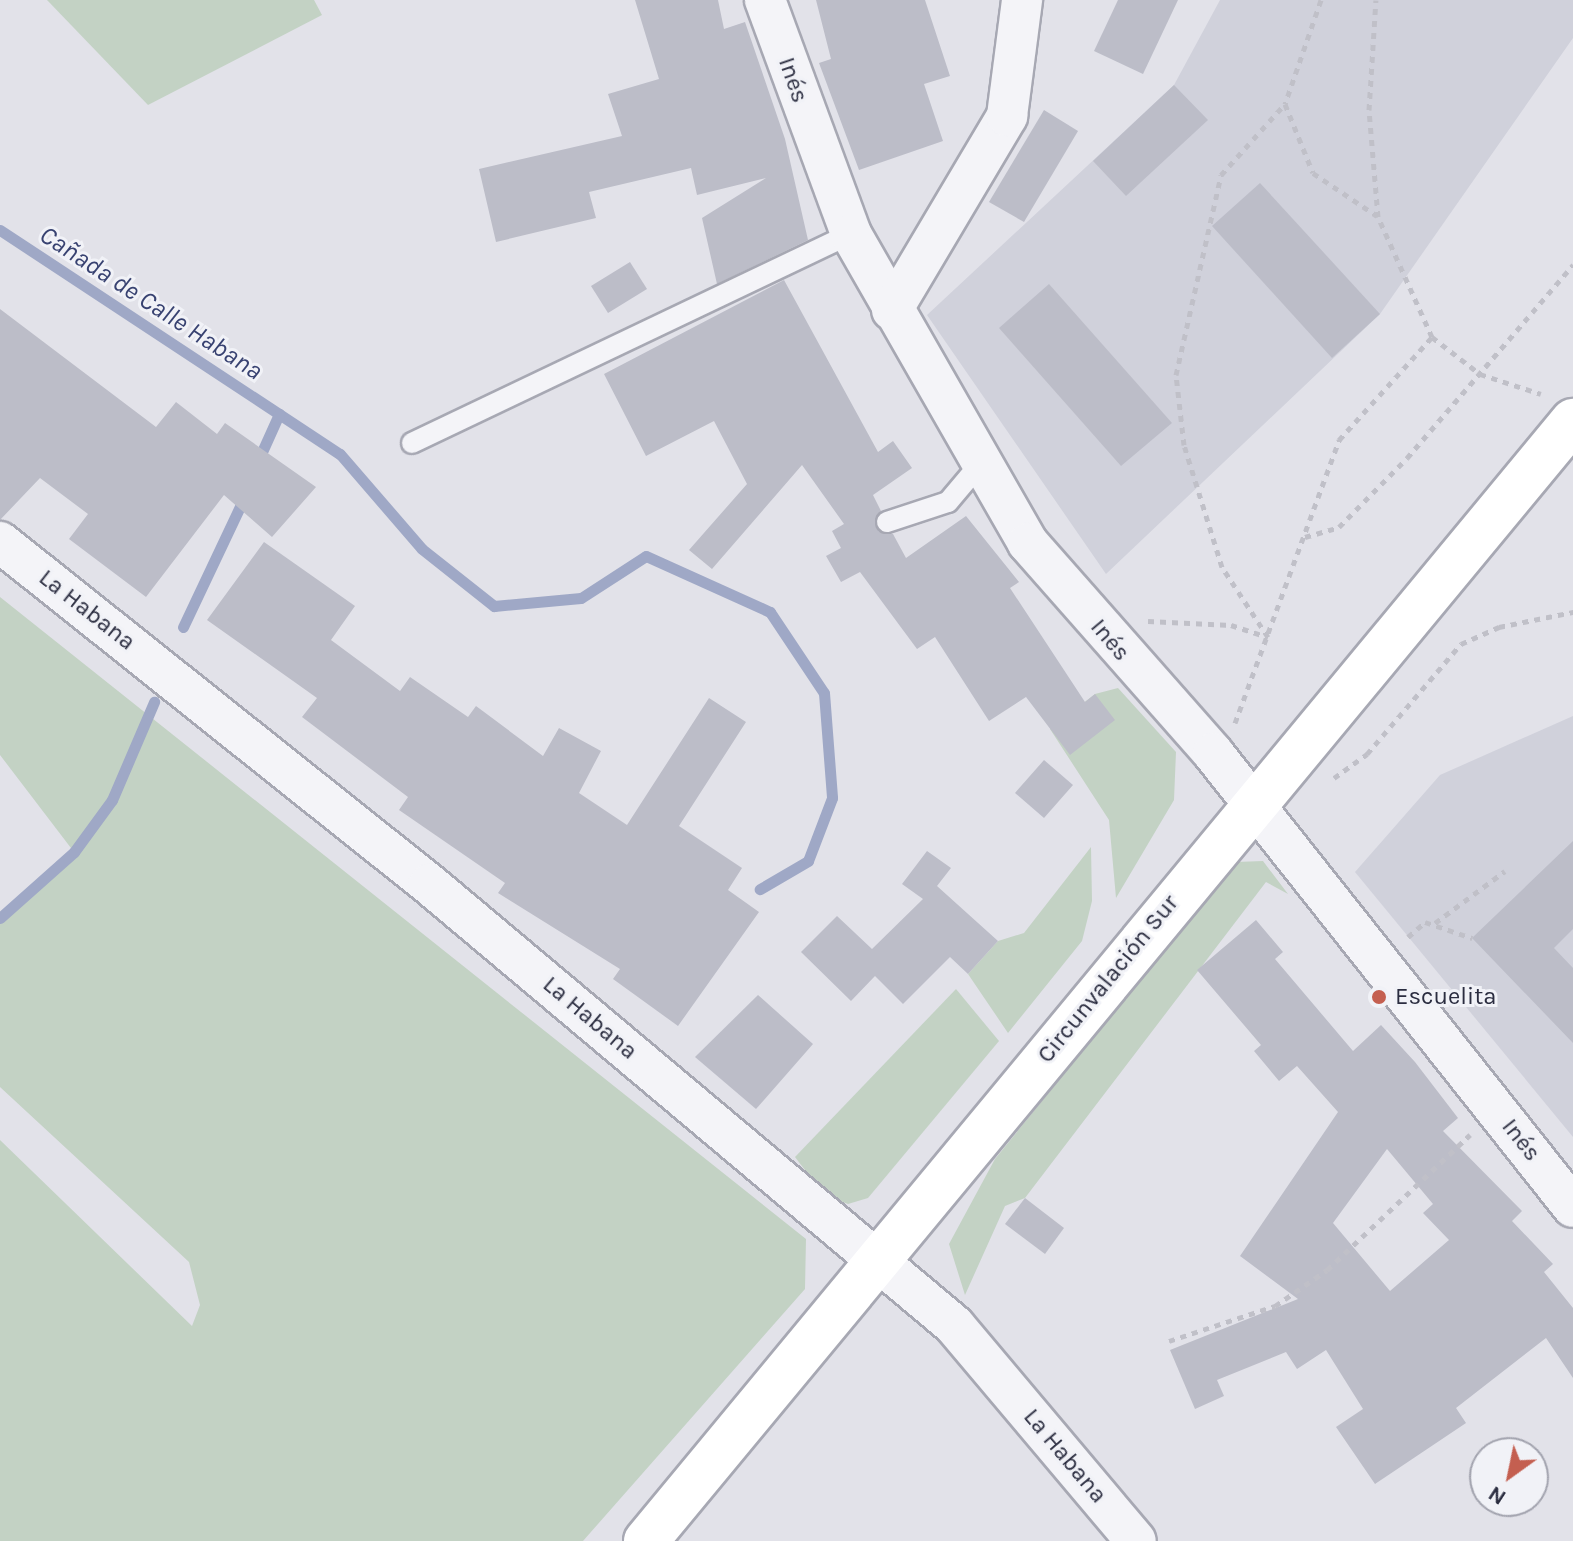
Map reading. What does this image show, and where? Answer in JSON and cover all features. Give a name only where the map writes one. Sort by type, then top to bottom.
[{"type":"street","name":"Inés","points":[[765,0],[851,234],[1028,543],[1254,802],[1573,1207]]},
{"type":"street","points":[[892,310],[1007,116],[1022,0]]},
{"type":"street","name":"Circunvalación Sur","points":[[646,1541],[1254,802],[1560,408]]},
{"type":"street","name":"La Habana","points":[[0,542],[453,903],[954,1325],[1136,1541]]},
{"type":"lane","points":[[412,443],[851,234]]},
{"type":"lane","points":[[887,522],[948,502],[980,464]]},
{"type":"path","points":[[1268,637],[1222,567],[1184,445],[1176,375],[1221,175],[1285,104],[1321,0]]},
{"type":"path","points":[[1376,0],[1369,110],[1378,217],[1432,337],[1480,374],[1560,408]]},
{"type":"path","points":[[1285,104],[1313,173],[1378,217]]},
{"type":"path","points":[[1305,537],[1339,527],[1480,374],[1573,265]]},
{"type":"path","points":[[1213,753],[1236,722],[1339,440],[1432,337]]},
{"type":"path","points":[[1319,789],[1367,754],[1461,644],[1499,627],[1573,612]]},
{"type":"path","points":[[1091,618],[1231,625],[1268,637]]},
{"type":"path","points":[[1434,923],[1505,871]]},
{"type":"path","points":[[1380,962],[1425,922],[1472,938]]},
{"type":"path","points":[[1169,1341],[1275,1306],[1327,1270],[1497,1110]]},
{"type":"shaded area","points":[[1220,0],[1573,0],[1573,38],[1380,314],[1106,574],[927,315],[1174,85]]},
{"type":"shaded area","points":[[1573,716],[1573,1137],[1355,872],[1440,775]]},
{"type":"green space","points":[[47,0],[314,0],[322,15],[148,105]]},
{"type":"green space","points":[[0,597],[806,1239],[805,1289],[583,1541],[0,1541],[0,1140],[192,1326],[200,1305],[189,1262],[0,1087],[0,918],[74,852],[0,755]]},
{"type":"green space","points":[[1118,688],[1176,752],[1174,800],[1116,898],[1109,820],[1050,729],[1095,694]]},
{"type":"green space","points":[[1091,847],[1092,901],[1082,941],[1008,1033],[968,974],[998,941],[1024,933]]},
{"type":"green space","points":[[1263,861],[1288,894],[1266,882],[1025,1198],[1005,1206],[965,1295],[949,1244],[995,1159],[1236,862]]},
{"type":"green space","points":[[956,989],[999,1041],[868,1198],[848,1204],[824,1195],[795,1157]]},
{"type":"building","points":[[635,0],[718,0],[724,29],[745,22],[785,139],[808,240],[717,284],[702,218],[766,178],[697,195],[691,168],[589,192],[596,218],[496,242],[479,169],[622,136],[608,94],[659,79]]},
{"type":"building","points":[[816,0],[925,0],[950,76],[924,84],[943,141],[859,170],[819,63],[831,59]]},
{"type":"building","points":[[1118,0],[1178,0],[1143,74],[1094,51]]},
{"type":"building","points":[[1174,85],[1208,120],[1126,196],[1093,161]]},
{"type":"building","points":[[1044,110],[1078,131],[1024,222],[989,202]]},
{"type":"building","points":[[1260,183],[1380,314],[1332,358],[1212,226]]},
{"type":"building","points":[[630,262],[647,289],[608,313],[591,286]]},
{"type":"building","points":[[784,280],[878,452],[893,441],[912,468],[873,495],[881,511],[878,531],[893,534],[906,558],[966,516],[1019,582],[1010,588],[1085,702],[1095,694],[1115,720],[1070,755],[1026,697],[989,721],[935,637],[917,649],[860,572],[841,582],[826,556],[841,548],[832,531],[844,524],[802,465],[712,569],[689,550],[747,484],[714,421],[646,456],[604,374]]},
{"type":"building","points":[[1049,284],[1172,423],[1121,466],[999,328]]},
{"type":"building","points":[[0,309],[156,427],[176,402],[217,434],[225,423],[316,487],[272,537],[224,495],[146,597],[69,539],[88,514],[40,478],[0,520]]},
{"type":"building","points":[[264,542],[355,606],[331,640],[400,691],[410,677],[468,717],[476,706],[543,756],[559,728],[601,751],[579,793],[627,825],[709,698],[746,722],[679,826],[742,868],[728,890],[759,912],[678,1026],[613,979],[620,969],[498,893],[505,883],[399,810],[408,797],[302,717],[317,698],[207,620]]},
{"type":"building","points":[[1044,760],[1073,785],[1044,818],[1015,793]]},
{"type":"building","points":[[1573,841],[1573,929],[1554,948],[1573,968],[1573,1043],[1472,938]]},
{"type":"building","points":[[927,851],[951,868],[937,886],[998,941],[968,974],[950,957],[903,1004],[875,976],[851,1001],[801,952],[837,916],[872,949],[923,899],[902,884]]},
{"type":"building","points":[[1256,920],[1283,952],[1275,959],[1353,1051],[1381,1025],[1415,1062],[1458,1118],[1443,1131],[1522,1211],[1512,1221],[1553,1264],[1544,1272],[1573,1308],[1573,1378],[1546,1338],[1456,1408],[1466,1423],[1375,1484],[1336,1427],[1363,1409],[1326,1350],[1297,1369],[1286,1352],[1217,1380],[1224,1396],[1195,1409],[1170,1350],[1298,1299],[1240,1256],[1338,1112],[1297,1066],[1279,1081],[1254,1051],[1261,1045],[1197,970]],"holes":[[[1387,1149],[1433,1204],[1423,1213],[1449,1240],[1390,1291],[1333,1223]]]},
{"type":"building","points":[[758,995],[813,1044],[756,1109],[695,1057]]},
{"type":"building","points":[[1025,1198],[1064,1228],[1045,1254],[1005,1224]]},
{"type":"waterway","name":"Cañada de Calle Habana","points":[[0,230],[340,454],[422,549],[494,606],[581,598],[646,556],[770,612],[824,693],[832,798],[808,861],[760,889]]},
{"type":"waterway","name":"Cañada de Calle Habana","points":[[257,463],[279,414]]},
{"type":"waterway","name":"Cañada de Calle Habana","points":[[183,627],[244,498]]},
{"type":"waterway","name":"Cañada de Calle Habana","points":[[0,918],[74,852],[112,800],[154,702]]},
{"type":"place","name":"Escuelita","points":[[1379,997]]}]
